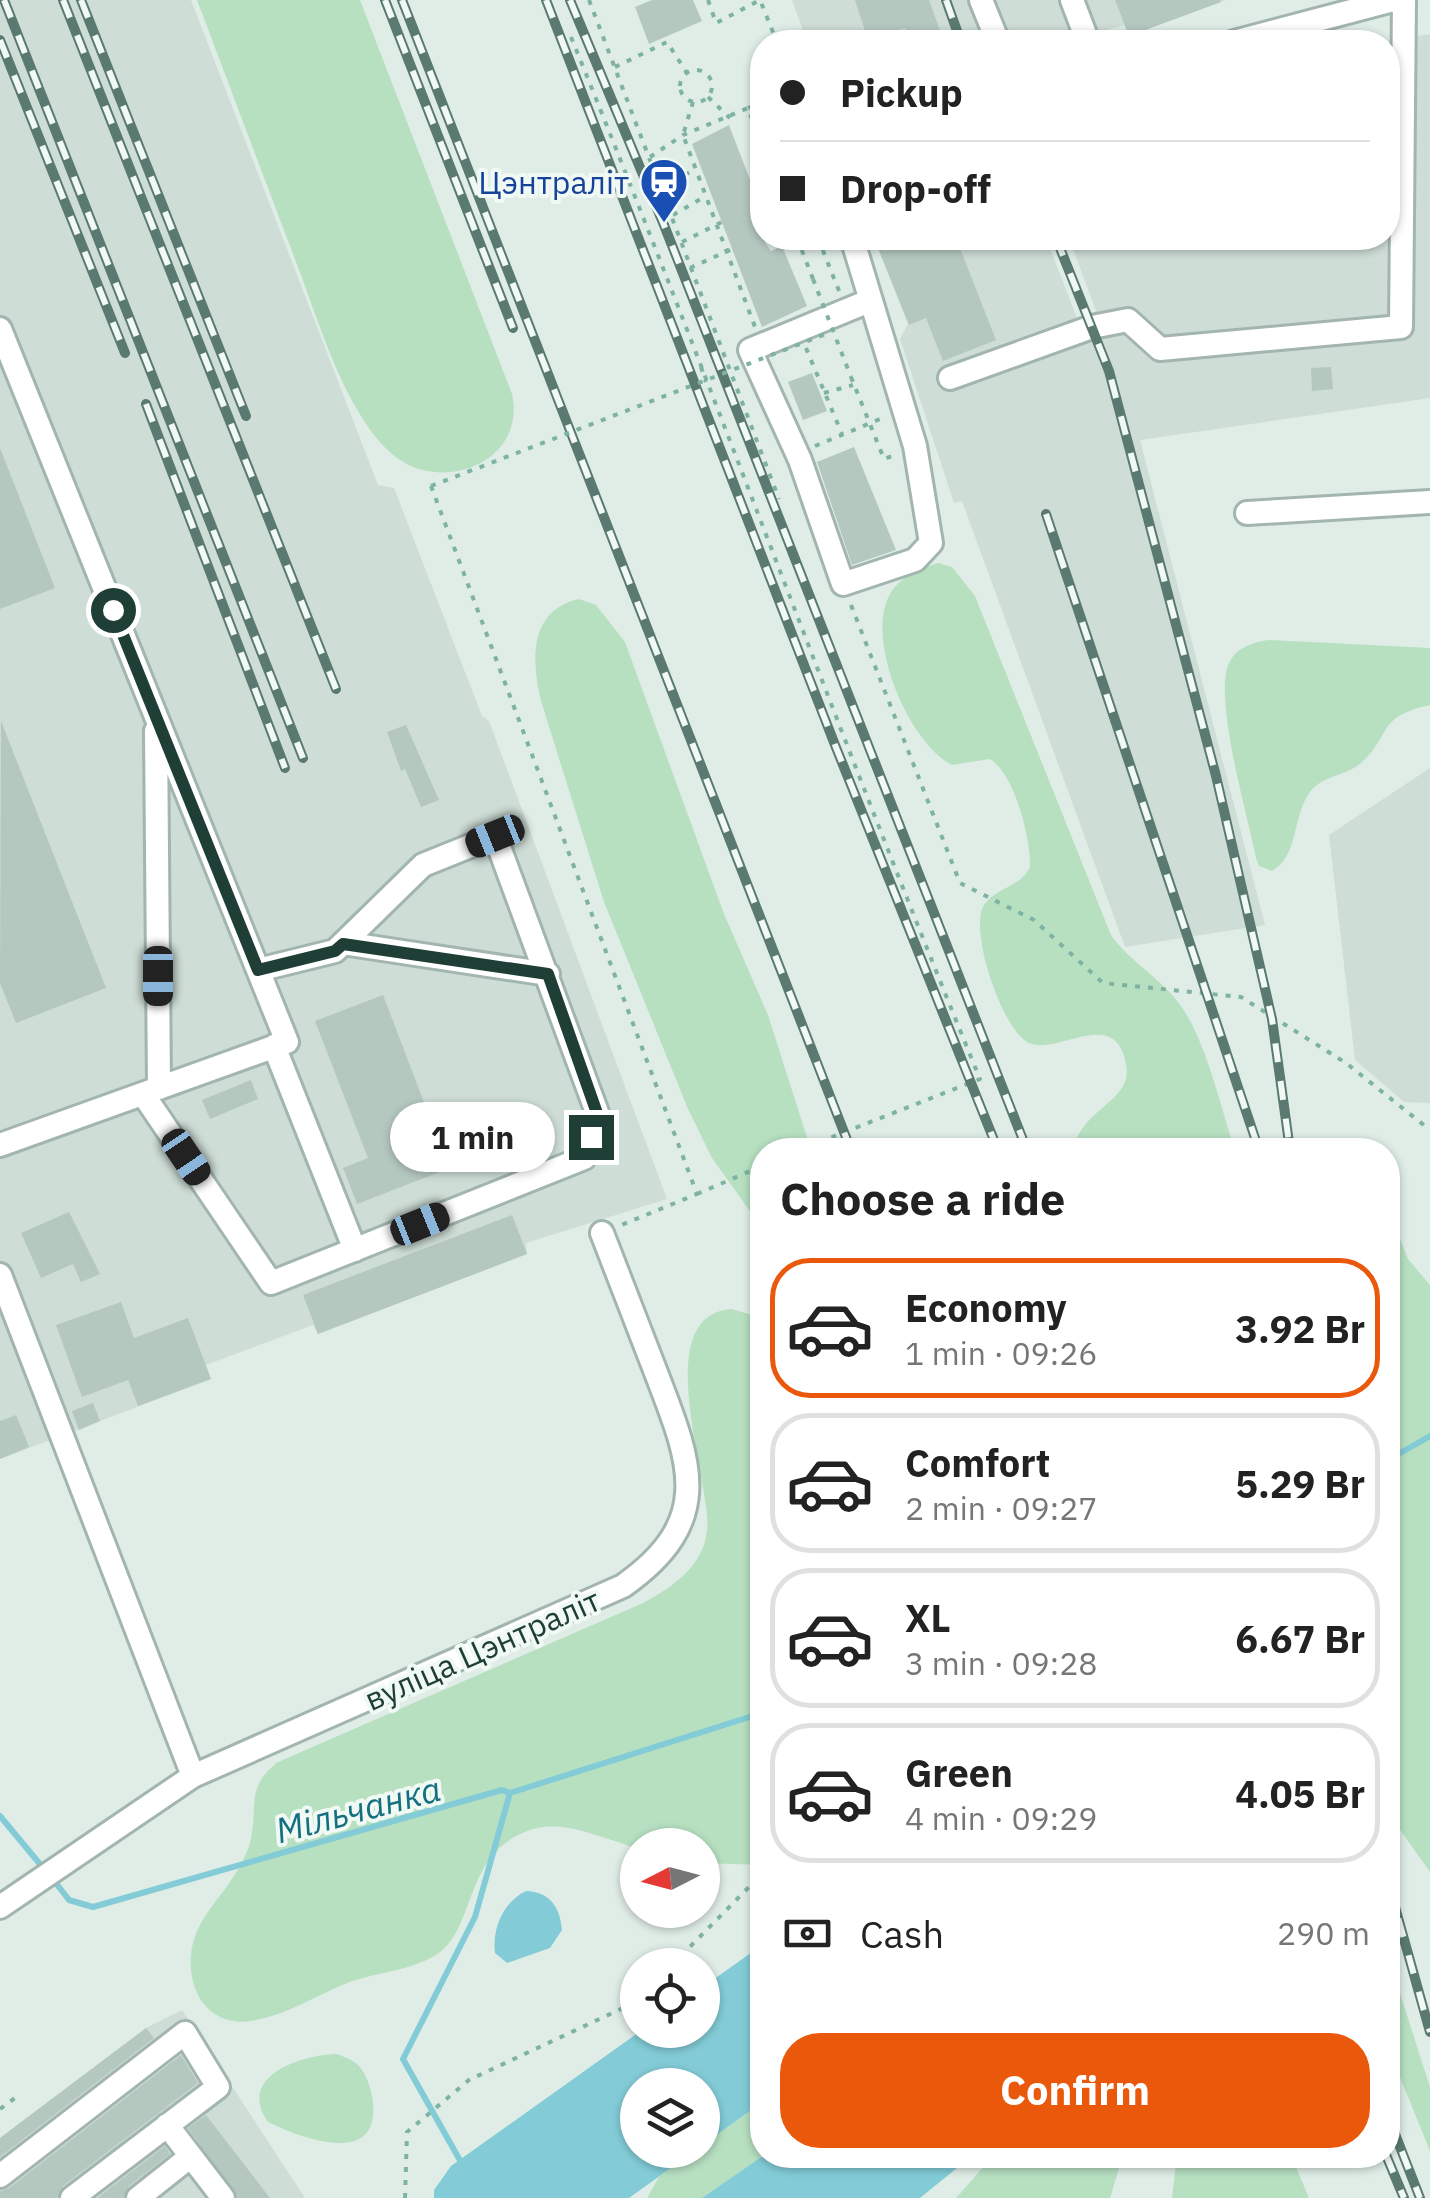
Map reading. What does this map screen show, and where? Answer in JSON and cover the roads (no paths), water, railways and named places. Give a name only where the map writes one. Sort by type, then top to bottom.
[{"type":"street","points":[[982,0],[993,30]]},
{"type":"street","points":[[1072,0],[1083,30]]},
{"type":"street","points":[[1260,30],[1302,11],[1393,0]]},
{"type":"street","points":[[950,378],[1092,327],[1128,320],[1160,349],[1401,327],[1404,0]]},
{"type":"street","points":[[855,250],[915,446],[932,543],[915,560],[843,584],[800,460],[750,350],[869,301]]},
{"type":"street","points":[[0,329],[287,1042],[0,1145]]},
{"type":"street","points":[[1248,513],[1430,502]]},
{"type":"street","points":[[156,715],[151,1090],[272,1284],[584,1158],[598,1116],[495,836],[423,865],[335,951],[258,970]]},
{"type":"street","points":[[343,944],[548,974]]},
{"type":"street","points":[[274,1046],[355,1250]]},
{"type":"street","name":"вуліца Цэнтраліт","points":[[3,1905],[193,1776],[624,1586],[658,1562],[676,1533],[687,1497],[686,1451],[602,1233]]},
{"type":"street","points":[[0,1275],[193,1776]]},
{"type":"street","points":[[0,2176],[185,2034],[218,2086],[72,2198]]},
{"type":"street","points":[[167,2125],[223,2198]]},
{"type":"street","points":[[138,2198],[191,2156]]},
{"type":"water","points":[[526,1891],[541,1894],[552,1902],[562,1930],[550,1948],[507,1963],[495,1953],[497,1926],[505,1909]]},
{"type":"water","points":[[750,1954],[750,2111],[720,2133],[720,2068],[620,2068],[620,2168],[671,2168],[629,2198],[434,2198],[434,2190],[451,2166],[620,2046],[720,2048],[720,1975]]},
{"type":"water","points":[[750,2165],[750,2168],[957,2168],[920,2198],[702,2198]]},
{"type":"waterway","name":"Мільчанка","points":[[1400,1453],[1430,1436]]},
{"type":"waterway","name":"Мільчанка","points":[[52,1878],[69,1900],[93,1907],[502,1790],[510,1793],[750,1717]]},
{"type":"waterway","points":[[462,2164],[403,2059],[475,1917],[510,1793]]},
{"type":"waterway","name":"Мільчанка","points":[[0,1816],[44,1869]]},
{"type":"railway","points":[[4,0],[303,758]]},
{"type":"railway","points":[[63,0],[336,689]]},
{"type":"railway","points":[[81,0],[246,416]]},
{"type":"railway","points":[[385,0],[513,328]]},
{"type":"railway","points":[[402,0],[846,1138]]},
{"type":"railway","points":[[546,0],[835,745],[993,1138]]},
{"type":"railway","points":[[570,0],[664,225],[1022,1138]]},
{"type":"railway","points":[[946,0],[957,30]]},
{"type":"railway","points":[[0,40],[125,353]]},
{"type":"railway","points":[[1061,250],[1109,371],[1216,776],[1272,1019],[1288,1138]]},
{"type":"railway","points":[[146,404],[285,768]]},
{"type":"railway","points":[[1046,514],[1255,1138]]},
{"type":"railway","points":[[1400,1925],[1430,2032]]},
{"type":"railway","points":[[1400,2147],[1420,2198]]},
{"type":"railway","points":[[1391,2168],[1404,2198]]},
{"type":"place","name":"Цэнтраліт","points":[[664,224]]}]
